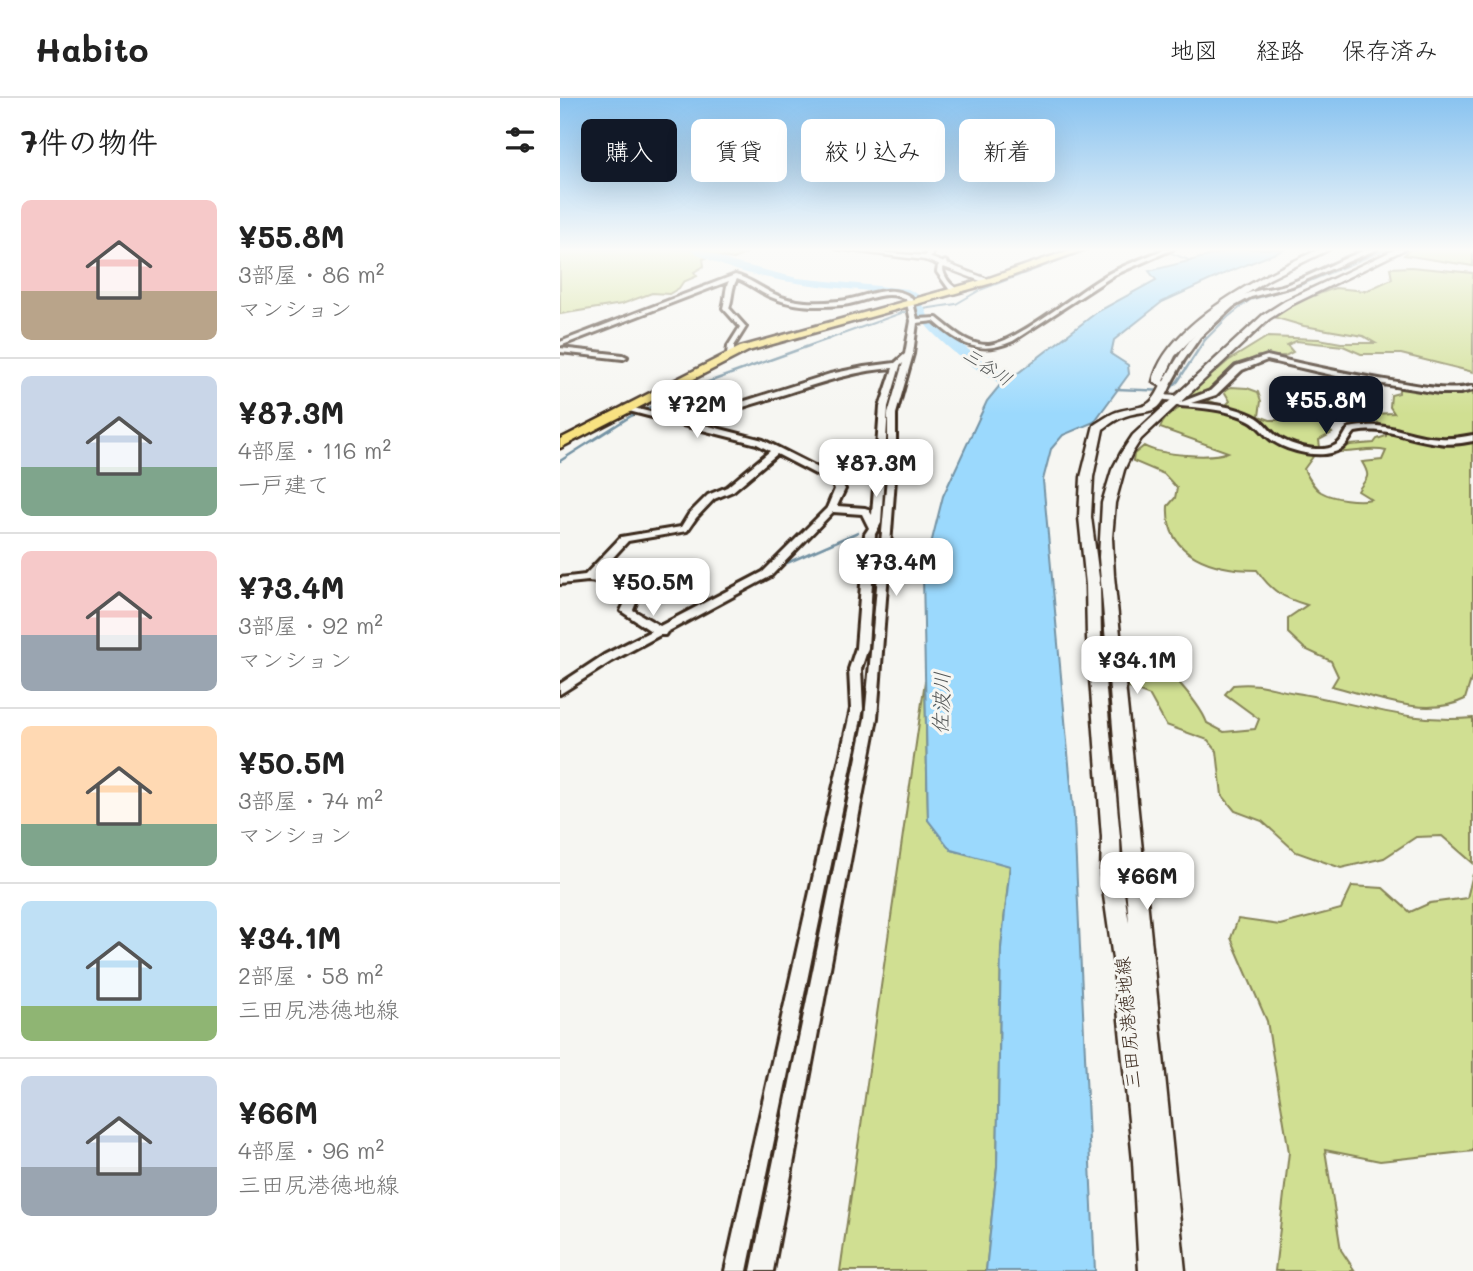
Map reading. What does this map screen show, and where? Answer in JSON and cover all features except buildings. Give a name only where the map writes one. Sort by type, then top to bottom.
[{"type":"main road","points":[[560,444],[732,354],[902,304]]},
{"type":"main road","points":[[1153,1271],[1146,1161],[1124,959],[1111,875],[1111,837],[1094,638],[1093,585],[1085,517],[1087,477],[1098,427],[1112,417],[1150,409],[1170,396],[1158,382],[1160,371],[1186,337],[1223,304]]},
{"type":"main road","name":"三田尻港徳地線","points":[[1171,1271],[1134,917],[1104,534],[1108,493],[1125,452],[1170,396],[1274,311],[1289,304]]},
{"type":"street","points":[[560,344],[665,304]]},
{"type":"street","points":[[728,304],[726,308],[743,327],[731,345],[732,354]]},
{"type":"street","points":[[762,1271],[872,718],[892,466],[892,414],[918,321],[916,304]]},
{"type":"street","points":[[918,321],[937,320],[957,338],[970,345],[998,346],[1066,304]]},
{"type":"street","points":[[1170,396],[1176,365],[1196,339],[1233,304]]},
{"type":"street","points":[[560,350],[623,357]]},
{"type":"street","points":[[736,1271],[855,721],[855,669],[862,648],[870,534],[881,471],[884,407],[897,365],[909,354]]},
{"type":"street","points":[[1170,396],[1213,393],[1239,368],[1262,358],[1439,391],[1473,388]]},
{"type":"street","points":[[695,424],[734,406],[814,380],[868,367],[897,365]]},
{"type":"street","points":[[1170,396],[1247,415],[1259,421],[1270,435],[1281,442],[1310,450],[1326,451],[1342,446],[1352,430],[1365,426],[1395,429],[1437,443],[1473,438]]},
{"type":"street","points":[[560,690],[608,658],[770,571],[831,509],[840,484],[760,442],[628,408]]},
{"type":"street","points":[[588,578],[625,539],[684,529],[692,516],[711,497],[730,489],[776,450]]},
{"type":"street","points":[[831,509],[865,511],[880,552],[884,553]]},
{"type":"street","points":[[560,581],[588,578],[639,583],[628,611],[659,630]]},
{"type":"street","points":[[1094,638],[1113,638]]},
{"type":"street","points":[[857,690],[871,660],[876,656]]},
{"type":"street","points":[[1111,875],[1134,917],[1124,959]]},
{"type":"green space","points":[[560,304],[623,304],[622,304],[560,314]]},
{"type":"green space","points":[[1293,304],[1473,304],[1473,372],[1401,354],[1361,354],[1343,346],[1296,341],[1287,345],[1293,352],[1285,356],[1258,356],[1235,367],[1214,388],[1190,399],[1186,397],[1228,361],[1267,337],[1375,343],[1363,336],[1304,326],[1273,317]]},
{"type":"green space","points":[[1231,387],[1258,392],[1261,401],[1259,416],[1270,420],[1291,420],[1295,413],[1278,406],[1293,407],[1314,418],[1332,433],[1319,440],[1320,447],[1304,469],[1313,485],[1321,492],[1339,498],[1360,500],[1371,499],[1358,491],[1367,475],[1362,462],[1382,460],[1386,451],[1337,451],[1350,445],[1374,443],[1386,436],[1386,429],[1372,418],[1372,414],[1394,413],[1390,407],[1391,395],[1399,393],[1399,387],[1455,395],[1473,392],[1473,673],[1465,699],[1450,705],[1417,706],[1382,700],[1332,686],[1338,676],[1331,661],[1305,649],[1288,633],[1288,618],[1307,605],[1278,593],[1257,570],[1210,563],[1184,549],[1175,538],[1169,523],[1168,506],[1175,498],[1177,488],[1164,474],[1133,461],[1134,454],[1144,446],[1186,455],[1228,452],[1160,428],[1173,412],[1195,401],[1226,405],[1230,401],[1224,391]]},
{"type":"green space","points":[[1123,646],[1140,646],[1178,682],[1197,705],[1207,723],[1224,732],[1255,729],[1259,719],[1225,694],[1233,685],[1243,684],[1266,686],[1384,712],[1427,718],[1473,718],[1473,863],[1442,836],[1416,837],[1384,858],[1341,868],[1296,852],[1262,821],[1235,811],[1222,795],[1217,751],[1208,740],[1166,725],[1150,696],[1127,687]]},
{"type":"green space","points":[[925,681],[928,820],[951,849],[1010,865],[1001,949],[997,1167],[986,1271],[840,1271]]},
{"type":"green space","points":[[1473,874],[1473,1151],[1380,1161],[1325,1150],[1341,1250],[1355,1271],[1275,1271],[1289,1152],[1267,1021],[1231,938],[1238,919],[1280,925],[1341,909],[1352,886],[1383,888],[1410,912],[1430,903],[1467,898]]},
{"type":"water","name":"佐波川","points":[[1112,304],[1160,304],[1114,340],[1111,354],[1128,365],[1129,374],[1094,422],[1063,435],[1051,449],[1043,480],[1074,818],[1095,1271],[986,1271],[997,1167],[1001,949],[1010,866],[951,850],[928,820],[923,576],[943,496],[987,401],[1001,384],[995,377],[1018,373],[1097,312]]},
{"type":"waterway","name":"三谷川","points":[[919,304],[924,317],[942,335],[984,367],[1019,387]]},
{"type":"waterway","points":[[826,340],[904,312],[956,304]]},
{"type":"waterway","points":[[1205,340],[1245,304]]},
{"type":"waterway","points":[[560,461],[631,416],[700,385],[831,338]]},
{"type":"waterway","points":[[1116,389],[1168,391],[1178,381],[1206,338]]},
{"type":"waterway","points":[[780,566],[858,532]]},
{"type":"waterway","points":[[722,594],[754,577]]},
{"type":"waterway","points":[[702,604],[725,592]]},
{"type":"waterway","points":[[560,683],[599,658]]}]
